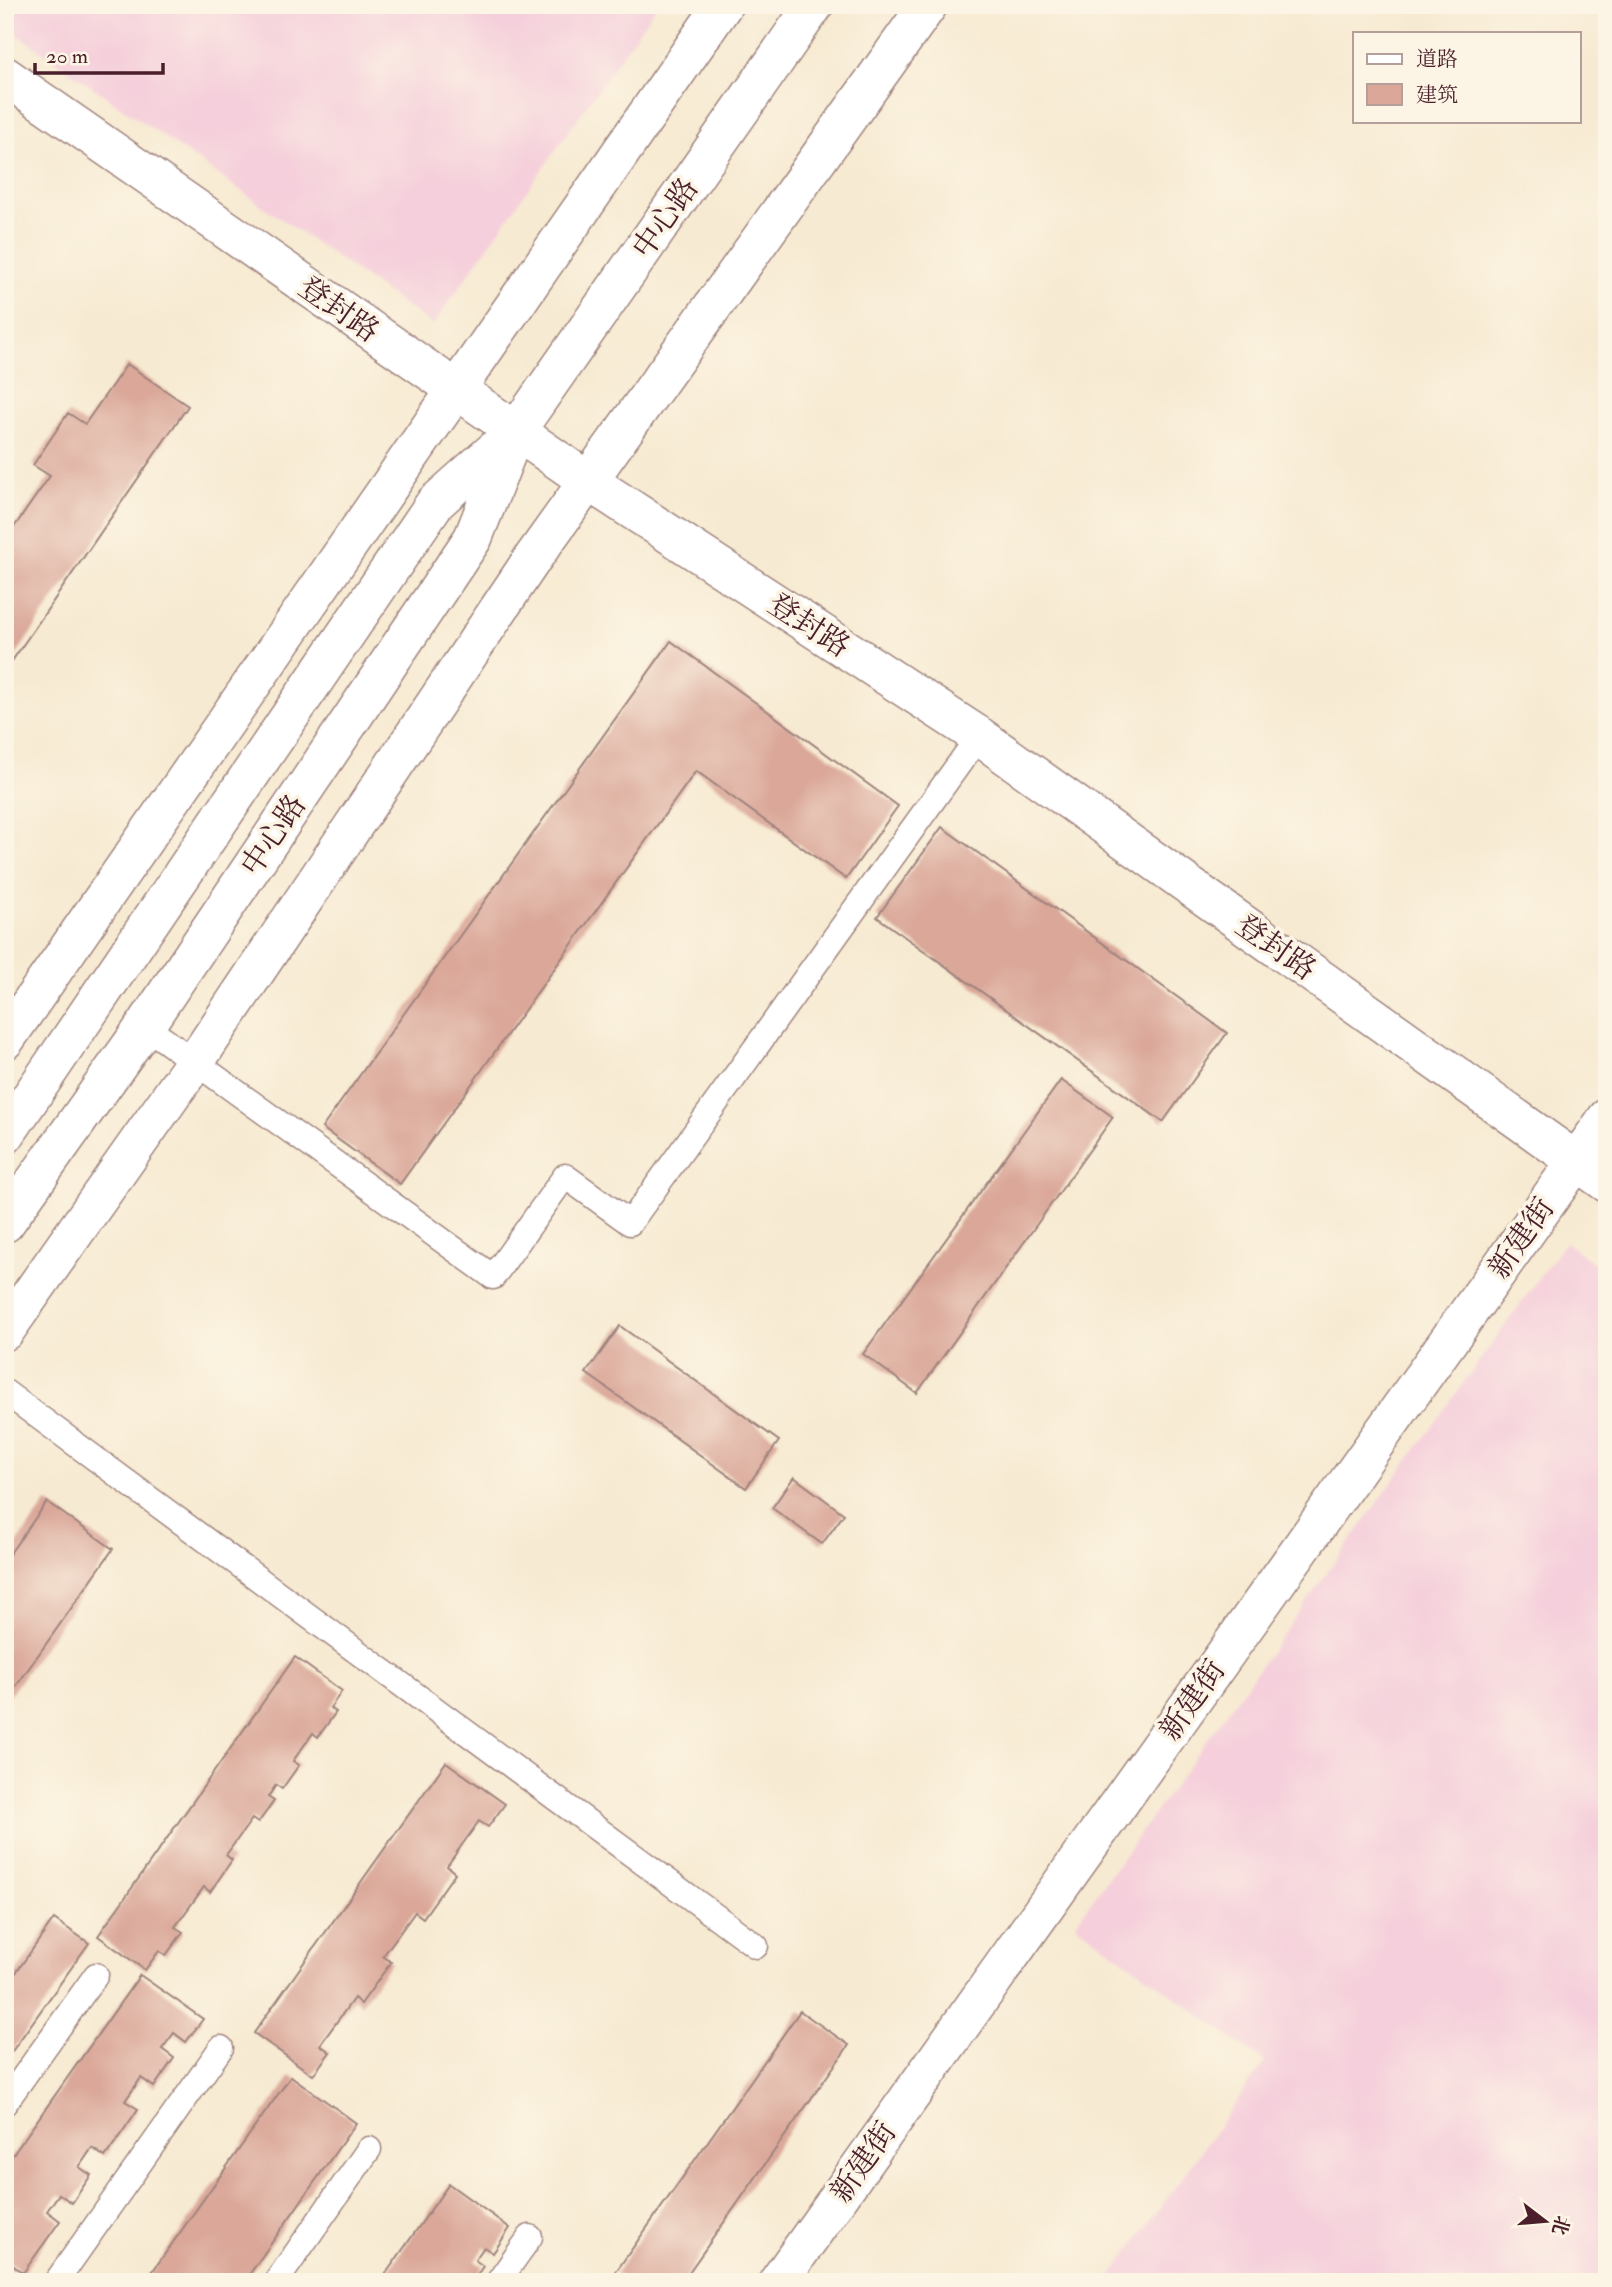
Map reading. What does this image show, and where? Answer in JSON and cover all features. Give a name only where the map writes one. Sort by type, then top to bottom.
[{"type":"street","points":[[5,1040],[723,5]]},
{"type":"street","name":"中心路","points":[[5,1223],[145,1026],[473,538],[516,432],[814,5]]},
{"type":"street","points":[[5,1331],[195,1062],[533,558],[929,5]]},
{"type":"street","name":"登封路","points":[[5,76],[588,481],[979,736],[1607,1184]]},
{"type":"street","name":"中心路","points":[[5,1135],[435,503],[516,432]]},
{"type":"street","name":"新建街","points":[[778,2282],[1607,1118]]},
{"type":"lane","points":[[145,1026],[493,1277],[565,1176],[630,1223],[979,736]]},
{"type":"lane","points":[[5,1392],[756,1946]]},
{"type":"lane","points":[[5,2104],[96,1975]]},
{"type":"lane","points":[[56,2282],[221,2048]]},
{"type":"lane","points":[[276,2282],[369,2149]]},
{"type":"lane","points":[[498,2282],[530,2237]]},
{"type":"shaded area","points":[[5,5],[657,5],[433,325],[5,26]]},
{"type":"shaded area","points":[[1565,1242],[1607,1273],[1607,2282],[1107,2282],[1265,2062],[1075,1924]]},
{"type":"building","points":[[127,364],[188,406],[5,671],[5,540],[50,476],[33,465],[68,413],[85,424]]},
{"type":"building","points":[[671,641],[898,806],[846,879],[696,771],[400,1184],[322,1128]]},
{"type":"building","points":[[942,827],[1227,1033],[1163,1122],[877,917]]},
{"type":"building","points":[[1061,1080],[1113,1117],[917,1393],[863,1354]]},
{"type":"building","points":[[620,1326],[779,1441],[746,1488],[586,1373]]},
{"type":"building","points":[[794,1477],[844,1514],[822,1544],[772,1508]]},
{"type":"building","points":[[47,1502],[113,1549],[5,1702],[5,1560]]},
{"type":"building","points":[[295,1657],[342,1691],[330,1708],[336,1712],[318,1737],[313,1733],[293,1761],[299,1765],[282,1789],[276,1785],[268,1797],[274,1801],[258,1823],[252,1819],[226,1855],[232,1860],[210,1892],[204,1887],[175,1927],[183,1932],[166,1955],[159,1951],[145,1970],[98,1936]]},
{"type":"building","points":[[446,1762],[505,1804],[488,1827],[479,1821],[447,1866],[455,1873],[423,1918],[415,1912],[383,1956],[391,1962],[361,2004],[354,1998],[320,2045],[330,2052],[313,2075],[254,2033]]},
{"type":"building","points":[[54,1919],[89,1943],[5,2061],[5,1988]]},
{"type":"building","points":[[140,1975],[203,2019],[186,2042],[174,2033],[162,2049],[174,2058],[154,2087],[141,2078],[125,2101],[138,2109],[105,2157],[92,2148],[79,2167],[91,2175],[72,2203],[59,2194],[47,2211],[60,2221],[23,2273],[10,2263],[5,2271],[5,2166]]},
{"type":"building","points":[[800,2011],[849,2045],[682,2282],[627,2282],[615,2273]]},
{"type":"building","points":[[291,2076],[356,2123],[244,2282],[145,2282]]},
{"type":"building","points":[[449,2184],[510,2228],[493,2253],[484,2247],[475,2260],[483,2266],[473,2282],[380,2282]]}]
